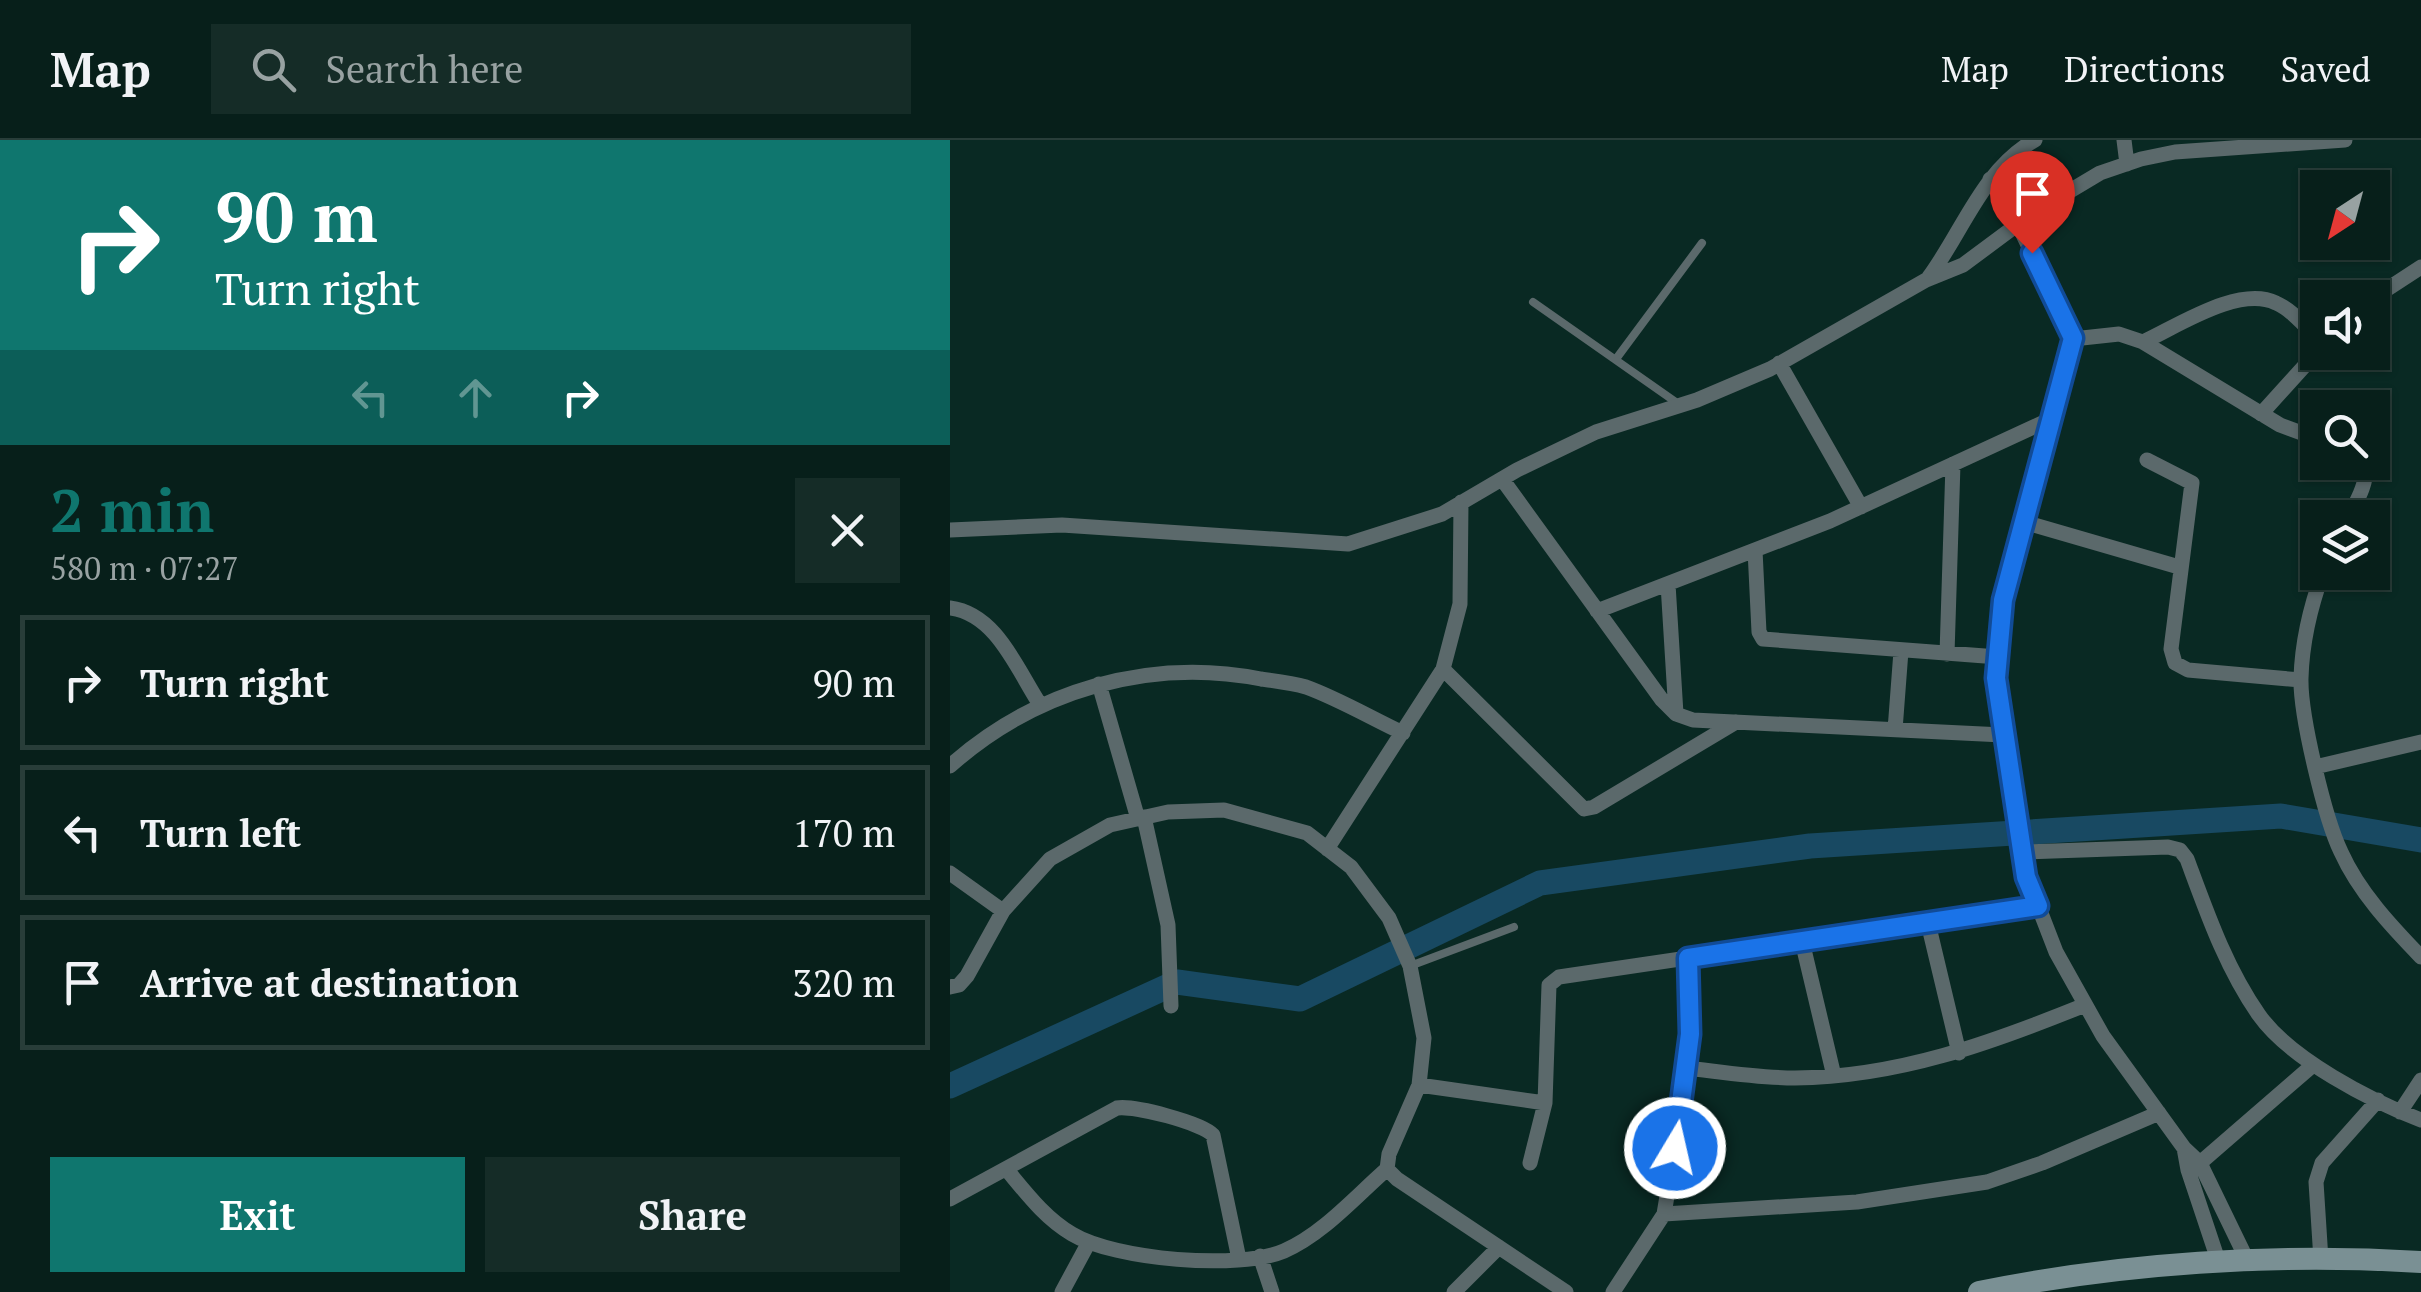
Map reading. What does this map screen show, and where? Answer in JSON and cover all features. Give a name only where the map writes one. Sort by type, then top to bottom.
[{"type":"street","points":[[1926,280],[1950,248],[1990,179],[2017,145],[2035,140]]},
{"type":"street","points":[[2124,140],[2127,164]]},
{"type":"street","points":[[950,530],[1062,525],[1348,544],[1442,514],[1596,432],[1680,405],[1779,363],[1926,280],[1963,265],[2018,224],[2100,173],[2174,146],[2344,140]]},
{"type":"street","points":[[1990,179],[2018,224],[2073,338],[2003,600],[1996,678],[2026,877],[2056,952],[2103,1036],[2184,1148],[2200,1163],[2248,1262]]},
{"type":"street","points":[[2390,287],[2421,267]]},
{"type":"street","points":[[2144,342],[2248,297],[2271,300],[2300,322]]},
{"type":"street","points":[[2073,338],[2119,334],[2144,342],[2261,414],[2300,433]]},
{"type":"street","points":[[1779,363],[1861,507]]},
{"type":"street","points":[[2261,414],[2301,370]]},
{"type":"street","points":[[1597,611],[1861,507],[2052,418]]},
{"type":"street","points":[[2147,460],[2192,484],[2171,650],[2175,663],[2188,670],[2301,680]]},
{"type":"street","points":[[1948,654],[1954,464]]},
{"type":"street","points":[[1502,479],[1676,714],[1693,720],[2003,735]]},
{"type":"street","points":[[1327,849],[1443,668],[1460,604],[1461,502]]},
{"type":"street","points":[[2024,522],[2179,567]]},
{"type":"street","points":[[1755,550],[1762,640],[1998,657]]},
{"type":"street","points":[[1668,584],[1676,714]]},
{"type":"street","points":[[2317,590],[2301,680],[2316,767],[2341,852],[2384,918],[2421,957]]},
{"type":"street","points":[[950,608],[967,610],[986,620],[1041,706]]},
{"type":"street","points":[[1895,730],[1901,651]]},
{"type":"street","points":[[1443,668],[1584,809],[1594,808],[1736,722]]},
{"type":"street","points":[[950,766],[1041,706],[1098,684],[1144,673],[1201,670],[1305,687],[1403,733]]},
{"type":"street","points":[[1098,684],[1141,818],[1168,925],[1171,1006]]},
{"type":"street","points":[[2316,767],[2421,742]]},
{"type":"street","points":[[950,986],[959,985],[967,976],[1003,910],[1050,859],[1110,826],[1168,812],[1224,810],[1307,834],[1351,867],[1388,918],[1405,953],[1424,1038],[1419,1085],[1388,1154],[1387,1168],[1321,1227],[1284,1251],[1238,1259],[1148,1257],[1088,1242],[1045,1216],[1006,1170]]},
{"type":"street","points":[[2022,852],[2180,850],[2187,859],[2222,952],[2260,1018],[2312,1065],[2421,1120]]},
{"type":"street","points":[[950,874],[1003,910]]},
{"type":"street","points":[[1530,1163],[1544,1103],[1549,986],[1559,978],[2038,906]]},
{"type":"street","points":[[1928,922],[1959,1053]]},
{"type":"street","points":[[1802,941],[1834,1076]]},
{"type":"street","points":[[1613,1292],[1664,1214],[1687,1068],[1688,958]]},
{"type":"street","points":[[1687,1068],[1790,1078],[1922,1063],[2086,1005]]},
{"type":"street","points":[[2200,1163],[2312,1065]]},
{"type":"street","points":[[2400,1112],[2421,1080]]},
{"type":"street","points":[[1419,1085],[1544,1103]]},
{"type":"street","points":[[2321,1260],[2316,1182],[2322,1163],[2378,1100]]},
{"type":"street","points":[[950,1198],[1117,1108],[1130,1106],[1201,1125],[1214,1136],[1238,1259]]},
{"type":"street","points":[[1664,1214],[1857,1202],[1987,1182],[2159,1113]]},
{"type":"street","points":[[2184,1148],[2218,1263]]},
{"type":"street","points":[[1387,1168],[1397,1179],[1566,1292]]},
{"type":"street","points":[[1062,1292],[1088,1242]]},
{"type":"street","points":[[1454,1292],[1499,1247]]},
{"type":"street","points":[[1260,1256],[1272,1292]]},
{"type":"street","points":[[1979,1292],[2108,1271],[2218,1263],[2421,1262]]},
{"type":"lane","points":[[1616,358],[1702,243]]},
{"type":"lane","points":[[1533,302],[1680,405]]},
{"type":"lane","points":[[1405,953],[1514,927]]},
{"type":"waterway","points":[[950,1086],[1177,982],[1300,999],[1540,883],[1810,846],[2281,816],[2421,840]]},
{"type":"route","points":[[1675,1148],[1690,1034],[1688,958],[2038,906],[2026,877],[1996,678],[2003,600],[2073,338],[2032,253]]}]
